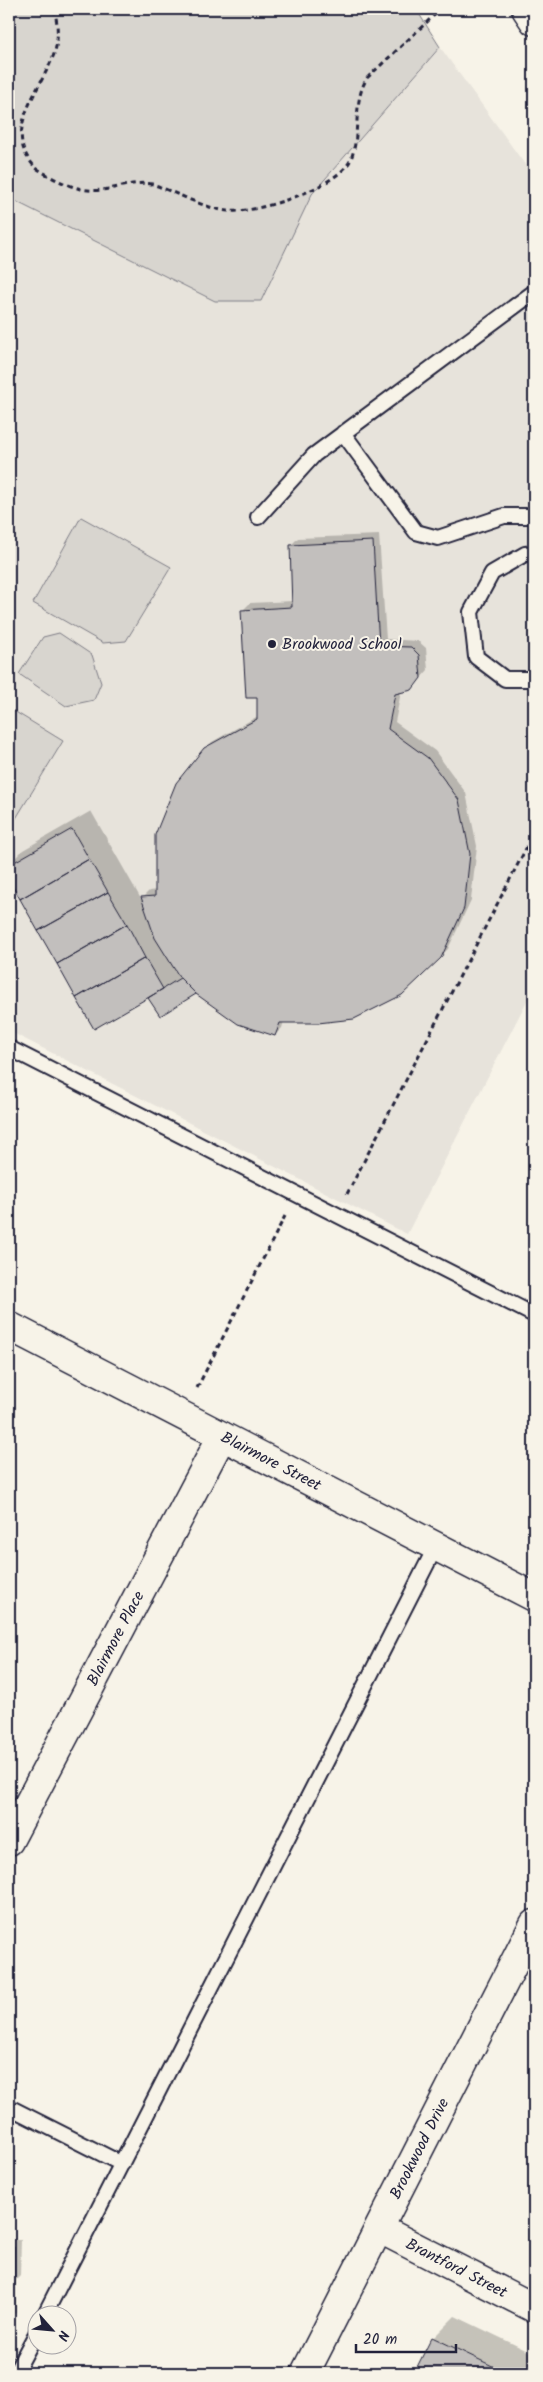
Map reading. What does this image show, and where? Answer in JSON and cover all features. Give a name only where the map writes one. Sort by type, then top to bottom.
[{"type":"street","points":[[526,9],[534,20]]},
{"type":"street","name":"Blairmore Street","points":[[9,1326],[534,1597]]},
{"type":"street","name":"Blairmore Place","points":[[9,1842],[222,1436]]},
{"type":"street","name":"Brookwood Drive","points":[[305,2373],[534,1924]]},
{"type":"street","name":"Brantford Street","points":[[380,2229],[534,2308]]},
{"type":"lane","points":[[258,517],[314,455],[534,292]]},
{"type":"lane","points":[[343,433],[416,532],[438,538],[504,516],[534,516]]},
{"type":"lane","points":[[534,553],[525,554],[492,573],[470,612],[476,657],[505,678],[534,679]]},
{"type":"lane","points":[[9,1048],[534,1315]]},
{"type":"lane","points":[[50,2304],[436,1546]]},
{"type":"lane","points":[[9,2107],[122,2164]]},
{"type":"lane","points":[[16,2373],[28,2350]]},
{"type":"path","points":[[24,102],[40,80],[54,54],[58,37],[54,9]]},
{"type":"path","points":[[19,149],[28,162],[41,171],[67,185],[86,190],[103,191],[143,182],[216,209],[230,212],[286,201],[328,181],[348,166],[352,158],[357,108],[364,84],[368,78],[441,9]]},
{"type":"path","points":[[337,1215],[534,833]]},
{"type":"path","points":[[183,1415],[296,1194]]},
{"type":"shaded area","points":[[9,9],[416,9],[440,47],[312,194],[261,301],[215,301],[9,198]]},
{"type":"shaded area","name":"Brookwood School","points":[[440,47],[534,177],[534,987],[407,1234],[9,1031],[9,198],[215,301],[261,301],[312,194]]},
{"type":"shaded area","points":[[81,517],[171,567],[126,641],[103,643],[33,603]]},
{"type":"shaded area","points":[[59,633],[92,655],[101,683],[94,700],[66,706],[19,674],[43,637]]},
{"type":"shaded area","points":[[9,708],[63,741],[15,820],[9,816]]},
{"type":"building","points":[[373,541],[379,646],[411,647],[419,655],[421,678],[412,690],[395,694],[388,729],[428,758],[459,800],[470,854],[464,908],[441,958],[402,995],[354,1019],[318,1023],[280,1023],[275,1036],[238,1024],[196,994],[180,978],[155,938],[141,897],[155,896],[155,835],[176,783],[204,748],[257,719],[257,698],[246,698],[241,610],[292,607],[290,545]]},
{"type":"building","points":[[72,829],[89,859],[20,899],[9,880],[9,865]]},
{"type":"building","points":[[89,859],[108,892],[38,931],[20,899]]},
{"type":"building","points":[[108,892],[127,924],[57,964],[38,931]]},
{"type":"building","points":[[127,924],[145,958],[76,998],[57,964]]},
{"type":"building","points":[[145,958],[163,989],[94,1029],[76,998]]},
{"type":"building","points":[[180,978],[196,994],[160,1016],[148,998]]},
{"type":"building","points":[[9,2247],[14,2247],[14,2284],[9,2284]]},
{"type":"building","points":[[432,2337],[507,2373],[414,2373]]},
{"type":"place","name":"Brookwood School","points":[[272,644]]}]
